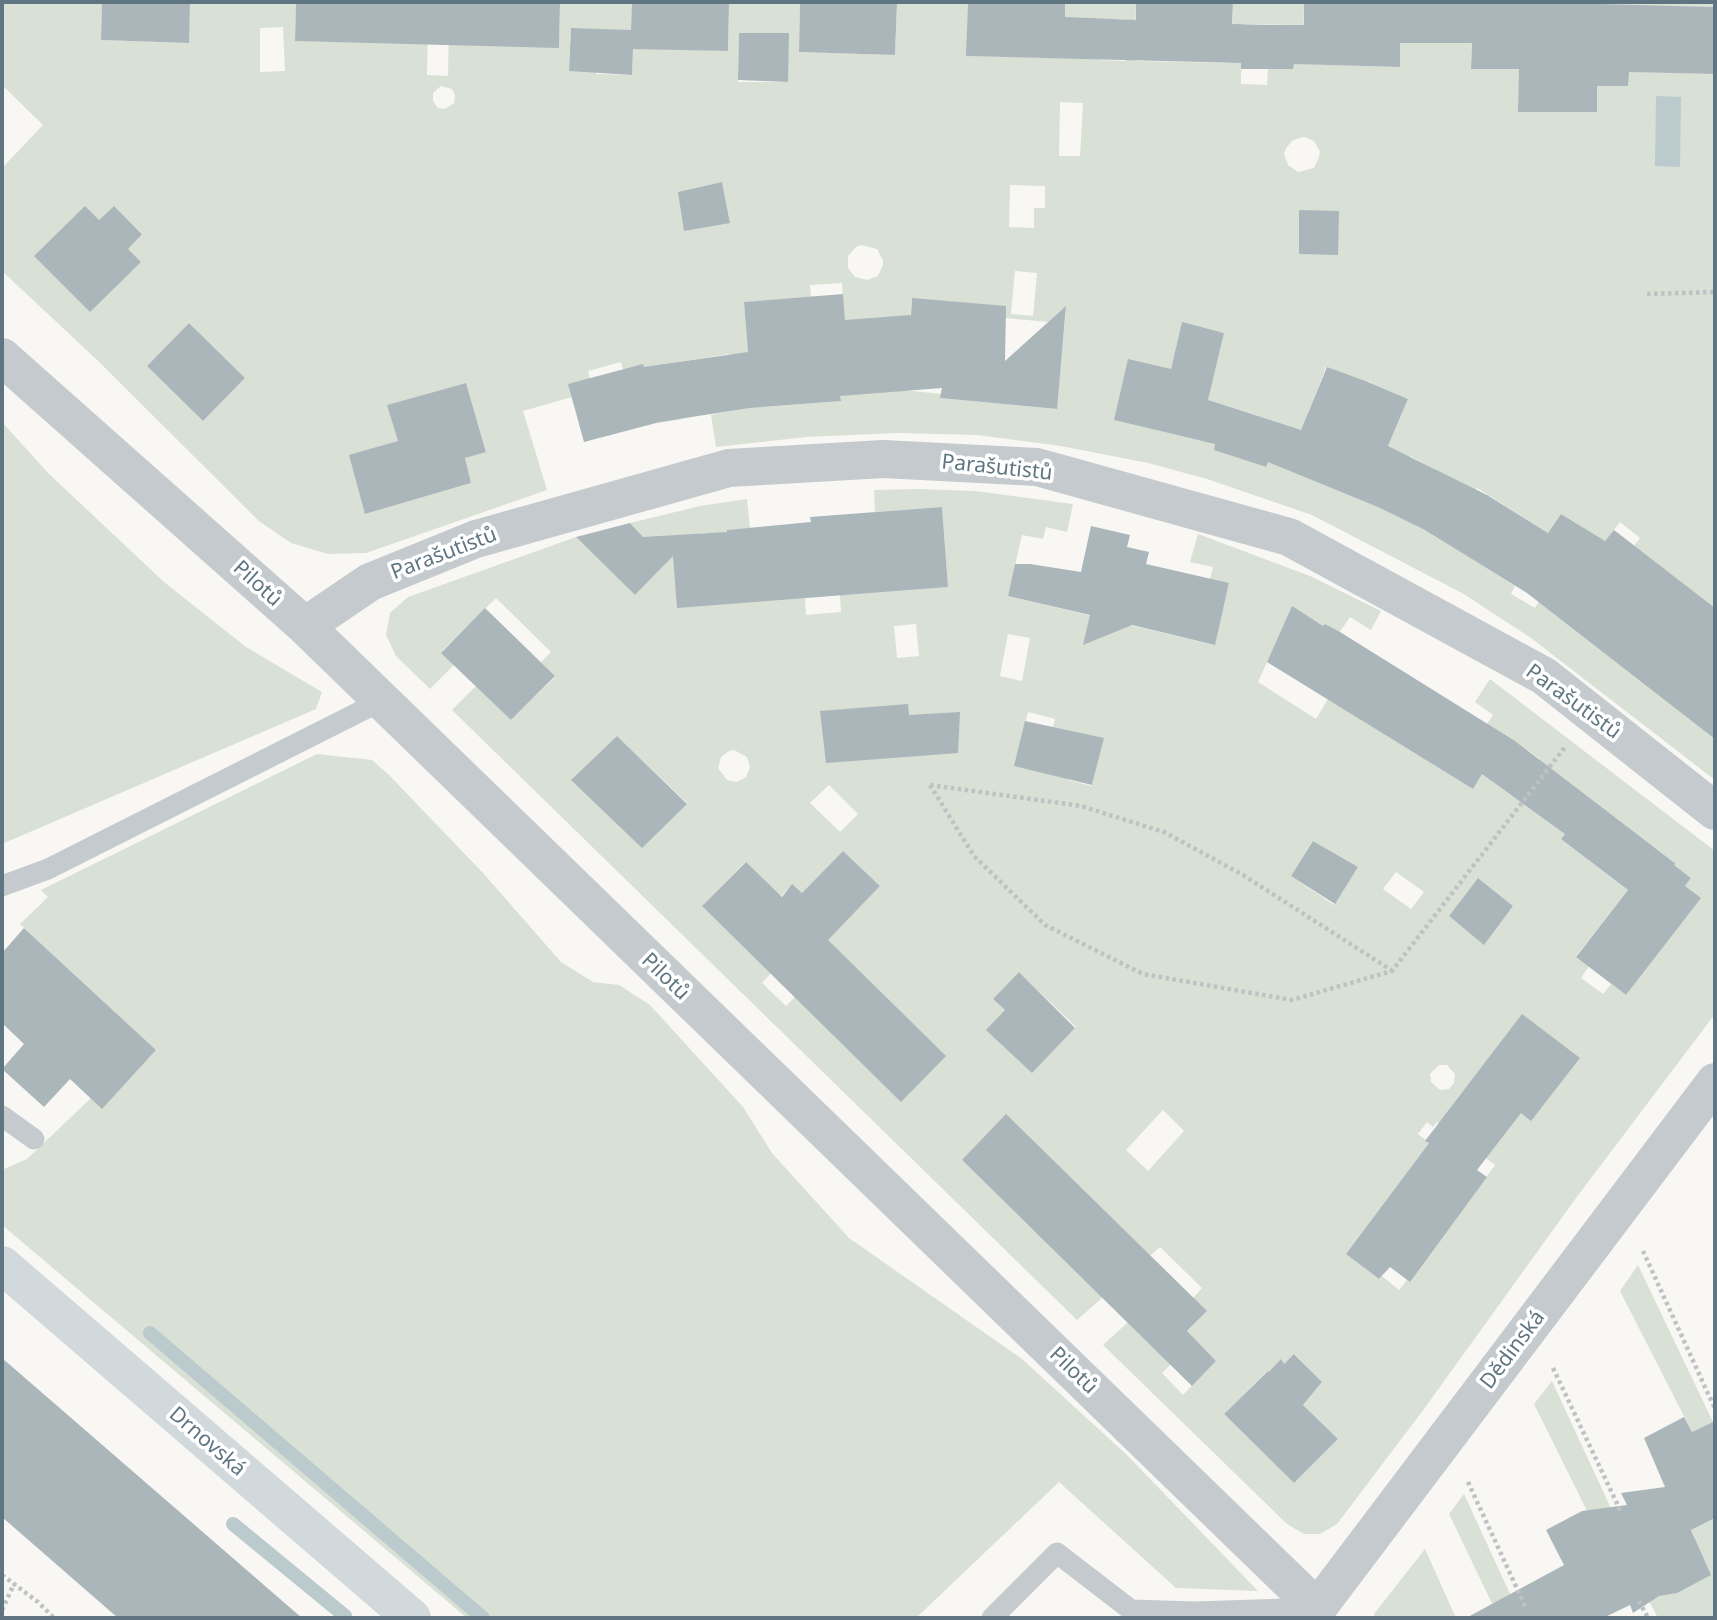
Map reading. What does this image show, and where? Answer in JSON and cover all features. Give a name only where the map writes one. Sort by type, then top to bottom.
[{"type":"main road","name":"Drnovská","points":[[2,1265],[409,1617]]},
{"type":"street","name":"Pilotů","points":[[2,357],[305,626],[1314,1613]]},
{"type":"street","name":"Parašutistů","points":[[305,626],[370,582],[476,539],[729,468],[883,459],[1037,467],[1289,537],[1544,676],[1715,811]]},
{"type":"street","name":"Dědinská","points":[[1314,1613],[1715,1082]]},
{"type":"lane","points":[[2,886],[48,869],[381,701]]},
{"type":"lane","points":[[2,1116],[34,1139]]},
{"type":"lane","points":[[992,1618],[1057,1553],[1127,1614],[1314,1613]]},
{"type":"path","points":[[1647,294],[1715,292]]},
{"type":"path","points":[[1392,971],[1243,875],[1164,832],[1081,806],[930,785],[974,856],[1045,925],[1143,974],[1292,1000],[1392,971],[1591,712]]},
{"type":"path","points":[[1643,1251],[1715,1409]]},
{"type":"path","points":[[1553,1368],[1621,1511]]},
{"type":"path","points":[[1467,1479],[1525,1606]]},
{"type":"path","points":[[2,1576],[38,1602],[54,1618]]},
{"type":"path","points":[[2,1610],[15,1584]]},
{"type":"path","points":[[1639,1601],[1648,1618]]},
{"type":"shaded area","points":[[2,2],[102,2],[101,40],[188,43],[190,2],[296,2],[295,41],[392,42],[393,2],[463,2],[462,44],[559,47],[560,2],[632,2],[631,34],[597,34],[596,74],[632,75],[633,48],[728,51],[729,2],[800,2],[799,52],[895,55],[897,2],[968,2],[967,56],[1063,58],[1065,2],[1136,2],[1135,61],[1231,63],[1233,2],[1304,2],[1303,64],[1399,67],[1401,2],[1411,2],[1411,43],[1436,43],[1437,2],[1473,2],[1471,69],[1519,69],[1519,112],[1596,112],[1597,69],[1521,2],[1715,2],[1715,7],[1640,6],[1639,72],[1715,74],[1715,608],[1647,556],[1708,643],[1715,634],[1715,675],[1702,665],[1708,731],[1715,721],[1715,780],[1531,638],[1462,593],[1312,515],[1207,479],[1148,463],[1061,446],[977,435],[898,433],[806,437],[716,447],[711,415],[739,409],[729,354],[673,363],[682,419],[659,423],[643,365],[623,370],[621,362],[588,371],[590,379],[572,397],[523,411],[547,490],[366,553],[328,554],[291,543],[259,521],[96,359],[2,271],[2,168],[43,125],[2,85]],"holes":[[[1102,19],[1126,19],[1125,61],[1101,60]],[[428,22],[449,22],[448,76],[427,75]],[[1242,24],[1295,25],[1293,68],[1268,69],[1267,85],[1241,84]],[[283,27],[285,71],[260,72],[260,28]],[[571,28],[595,29],[569,71]],[[739,33],[788,82],[738,82]],[[441,86],[452,89],[455,95],[454,103],[445,109],[438,108],[433,101],[433,93]],[[1060,102],[1083,103],[1080,156],[1059,156]],[[1304,137],[1314,141],[1320,152],[1314,168],[1298,172],[1288,165],[1284,154],[1293,140]],[[722,182],[730,222],[679,192]],[[1010,185],[1045,186],[1045,208],[1034,208],[1034,228],[1009,227]],[[114,206],[142,233],[128,249],[99,220]],[[861,245],[877,249],[883,260],[878,276],[867,280],[855,277],[848,268],[848,256]],[[1015,271],[1037,273],[1033,316],[1011,314]],[[842,283],[846,336],[836,337],[840,401],[763,407],[748,350],[744,302],[811,297],[810,285]],[[912,298],[1006,318],[1048,322],[1061,311],[1066,311],[1056,409],[941,398],[941,394],[904,390]],[[189,323],[245,378],[203,421],[147,366]],[[1182,323],[1224,333],[1198,440],[1115,420],[1171,369]],[[1326,367],[1368,383],[1370,381],[1408,399],[1365,501],[1286,469]],[[466,383],[486,451],[465,458],[471,483],[365,514],[398,441],[388,405]],[[1227,407],[1241,459],[1214,449]],[[1279,427],[1266,467],[1244,459]],[[1410,456],[1435,469],[1407,521],[1384,509]],[[1477,488],[1548,533],[1561,514],[1584,528],[1535,608],[1511,594],[1515,586],[1444,541]],[[1620,522],[1640,538],[1613,574],[1593,558]]]},
{"type":"shaded area","points":[[1656,96],[1681,97],[1680,167],[1655,166]]},
{"type":"shaded area","points":[[2,422],[48,473],[164,582],[246,647],[322,692],[316,709],[2,844]]},
{"type":"shaded area","points":[[874,490],[975,491],[1073,504],[1067,532],[1046,527],[1043,539],[1022,535],[1008,596],[1214,645],[1229,584],[1210,579],[1213,567],[1190,562],[1198,534],[1310,576],[1381,611],[1371,630],[1350,617],[1339,633],[1292,607],[1258,682],[1316,719],[1328,699],[1473,789],[1487,724],[1493,715],[1475,702],[1490,679],[1715,851],[1715,1014],[1576,1198],[1424,1409],[1337,1524],[1320,1534],[1304,1534],[1287,1524],[1103,1345],[1128,1322],[1163,1356],[1206,1312],[1193,1298],[1202,1288],[1160,1247],[1077,1320],[452,710],[476,686],[511,720],[555,677],[541,662],[551,652],[496,598],[441,652],[454,665],[430,689],[396,656],[386,635],[390,613],[408,597],[576,537],[635,595],[666,563],[630,523],[700,506],[747,499],[750,528],[727,530],[728,541],[709,542],[708,533],[695,534],[805,598],[806,615],[841,612],[840,595],[948,587],[942,507],[875,512]],"holes":[[[916,624],[919,656],[897,658],[894,626]],[[1008,634],[1030,638],[1022,681],[1000,676]],[[1028,712],[1055,719],[1042,773],[1022,734]],[[617,736],[687,804],[572,779]],[[1104,738],[1092,786],[1068,780],[1075,748]],[[1519,744],[1540,759],[1512,796],[1492,781]],[[734,750],[747,757],[750,767],[746,777],[737,782],[727,780],[718,768],[721,757]],[[829,785],[858,814],[840,832],[810,803]],[[1591,800],[1675,863],[1674,865],[1691,878],[1685,886],[1700,898],[1626,995],[1611,984],[1603,994],[1581,978],[1589,966],[1576,956],[1628,890],[1561,839]],[[1313,841],[1358,867],[1334,905],[1291,876]],[[843,851],[880,886],[825,942],[834,958],[786,1006],[762,983],[771,973],[702,906],[745,862],[781,896],[792,885],[802,893]],[[1396,872],[1424,892],[1411,909],[1383,889]],[[1478,878],[1513,906],[1484,944],[1449,916]],[[1019,972],[1076,1027],[1044,1060],[1005,1010],[993,999]],[[1439,1065],[1447,1065],[1455,1074],[1454,1083],[1449,1089],[1440,1090],[1431,1082],[1430,1074]],[[1163,1110],[1184,1131],[1148,1171],[1126,1150]],[[1427,1122],[1433,1127],[1437,1122],[1495,1165],[1410,1281],[1407,1280],[1399,1290],[1382,1276],[1379,1279],[1346,1254],[1429,1143],[1418,1134]],[[962,1160],[1076,1184],[1032,1229]],[[1135,1242],[1092,1287],[1062,1258]],[[1195,1340],[1216,1361],[1183,1395],[1162,1373]],[[1295,1354],[1322,1382],[1303,1405],[1338,1439],[1294,1483],[1224,1414],[1281,1360],[1284,1364]]]},
{"type":"shaded area","points":[[317,754],[372,760],[483,873],[561,962],[593,982],[619,985],[650,1005],[743,1107],[772,1153],[849,1238],[1022,1359],[1127,1455],[1258,1591],[1176,1588],[1059,1482],[916,1618],[467,1618],[2,1225],[2,1170],[27,1159],[91,1098],[102,1108],[156,1050],[20,924],[48,897],[41,890]]},
{"type":"shaded area","points":[[1638,1265],[1713,1422],[1692,1432],[1620,1291]]},
{"type":"shaded area","points":[[1552,1381],[1614,1515],[1594,1525],[1534,1404]]},
{"type":"shaded area","points":[[1464,1494],[1517,1609],[1499,1618],[1449,1514]]},
{"type":"shaded area","points":[[1715,1518],[1715,1615],[1712,1618],[1658,1618],[1647,1597],[1695,1537],[1691,1530]]},
{"type":"shaded area","points":[[1425,1549],[1456,1618],[1375,1618],[1374,1614]]},
{"type":"building","points":[[102,2],[190,2],[189,43],[101,40]]},
{"type":"building","points":[[296,2],[560,2],[559,48],[295,41]]},
{"type":"building","points":[[632,2],[729,2],[728,51],[633,49],[632,75],[569,71],[571,28],[631,30]]},
{"type":"building","points":[[800,2],[897,2],[895,55],[799,52]]},
{"type":"building","points":[[968,2],[1065,2],[1065,17],[1136,20],[1136,2],[1233,2],[1232,24],[1269,25],[1304,25],[1304,2],[1521,2],[1715,7],[1715,74],[1629,72],[1628,86],[1597,86],[1597,112],[1518,112],[1519,69],[1471,69],[1472,43],[1400,43],[1400,67],[1294,64],[1293,69],[1241,69],[1241,63],[966,56]]},
{"type":"building","points":[[739,33],[789,33],[788,82],[738,80]]},
{"type":"building","points":[[722,182],[730,223],[684,231],[678,192]]},
{"type":"building","points":[[85,206],[99,220],[114,206],[142,234],[128,249],[141,262],[90,312],[34,256]]},
{"type":"building","points":[[1299,210],[1339,211],[1338,255],[1299,254]]},
{"type":"building","points":[[843,294],[845,320],[911,315],[912,298],[1006,306],[1005,361],[1066,306],[1057,409],[940,398],[942,388],[840,396],[841,401],[749,408],[660,422],[584,442],[568,384],[643,364],[644,367],[748,352],[744,302]]},
{"type":"building","points":[[1182,322],[1224,333],[1208,400],[1301,430],[1327,367],[1368,382],[1408,399],[1388,446],[1487,495],[1548,533],[1561,514],[1605,541],[1614,530],[1715,608],[1715,739],[1527,593],[1425,530],[1378,507],[1268,462],[1266,467],[1214,450],[1215,444],[1114,420],[1128,359],[1171,369]]},
{"type":"building","points":[[189,323],[245,378],[203,421],[147,366]]},
{"type":"building","points":[[466,383],[486,452],[465,458],[471,483],[365,514],[349,455],[398,441],[387,405]]},
{"type":"building","points":[[942,507],[948,587],[677,608],[673,556],[635,595],[576,537],[630,523],[643,537],[727,532],[811,522],[810,517]]},
{"type":"building","points":[[1091,526],[1130,535],[1127,547],[1149,552],[1146,564],[1229,583],[1215,645],[1132,625],[1083,645],[1090,615],[1008,596],[1015,564],[1081,572]]},
{"type":"building","points":[[1292,606],[1323,626],[1325,624],[1340,632],[1515,741],[1691,878],[1685,886],[1701,898],[1626,995],[1576,957],[1628,890],[1561,839],[1565,834],[1482,774],[1473,789],[1267,662]]},
{"type":"building","points":[[485,608],[555,676],[511,720],[441,653]]},
{"type":"building","points":[[908,704],[909,715],[960,712],[958,753],[826,763],[820,711]]},
{"type":"building","points":[[1025,721],[1104,738],[1092,785],[1014,766]]},
{"type":"building","points":[[617,736],[687,804],[642,848],[571,780]]},
{"type":"building","points":[[1313,841],[1358,867],[1335,904],[1291,876]]},
{"type":"building","points":[[843,851],[880,886],[828,940],[946,1056],[901,1102],[702,906],[746,862],[782,897],[792,884],[802,893]]},
{"type":"building","points":[[1478,878],[1513,906],[1484,945],[1449,916]]},
{"type":"building","points":[[24,928],[156,1050],[102,1109],[70,1079],[44,1107],[2,1069],[24,1044],[2,1023],[2,953]]},
{"type":"building","points":[[1019,972],[1075,1028],[1032,1073],[986,1030],[1005,1010],[993,999]]},
{"type":"building","points":[[1522,1014],[1580,1058],[1531,1121],[1521,1113],[1477,1170],[1487,1177],[1410,1282],[1390,1267],[1379,1279],[1346,1254],[1429,1143],[1425,1141]]},
{"type":"building","points":[[1006,1114],[1207,1311],[1187,1331],[1216,1361],[1192,1386],[962,1160]]},
{"type":"building","points":[[1294,1354],[1322,1382],[1303,1405],[1338,1439],[1294,1483],[1224,1414],[1281,1359],[1284,1364]]},
{"type":"building","points":[[2,1358],[302,1618],[118,1618],[2,1517]]},
{"type":"building","points":[[1684,1417],[1692,1432],[1715,1421],[1715,1518],[1691,1530],[1711,1575],[1677,1593],[1659,1596],[1633,1613],[1630,1605],[1603,1618],[1466,1618],[1564,1565],[1546,1530],[1582,1511],[1627,1505],[1621,1493],[1665,1487],[1644,1438]]},
{"type":"waterway","points":[[150,1333],[483,1618]]},
{"type":"waterway","points":[[233,1524],[345,1616]]}]
